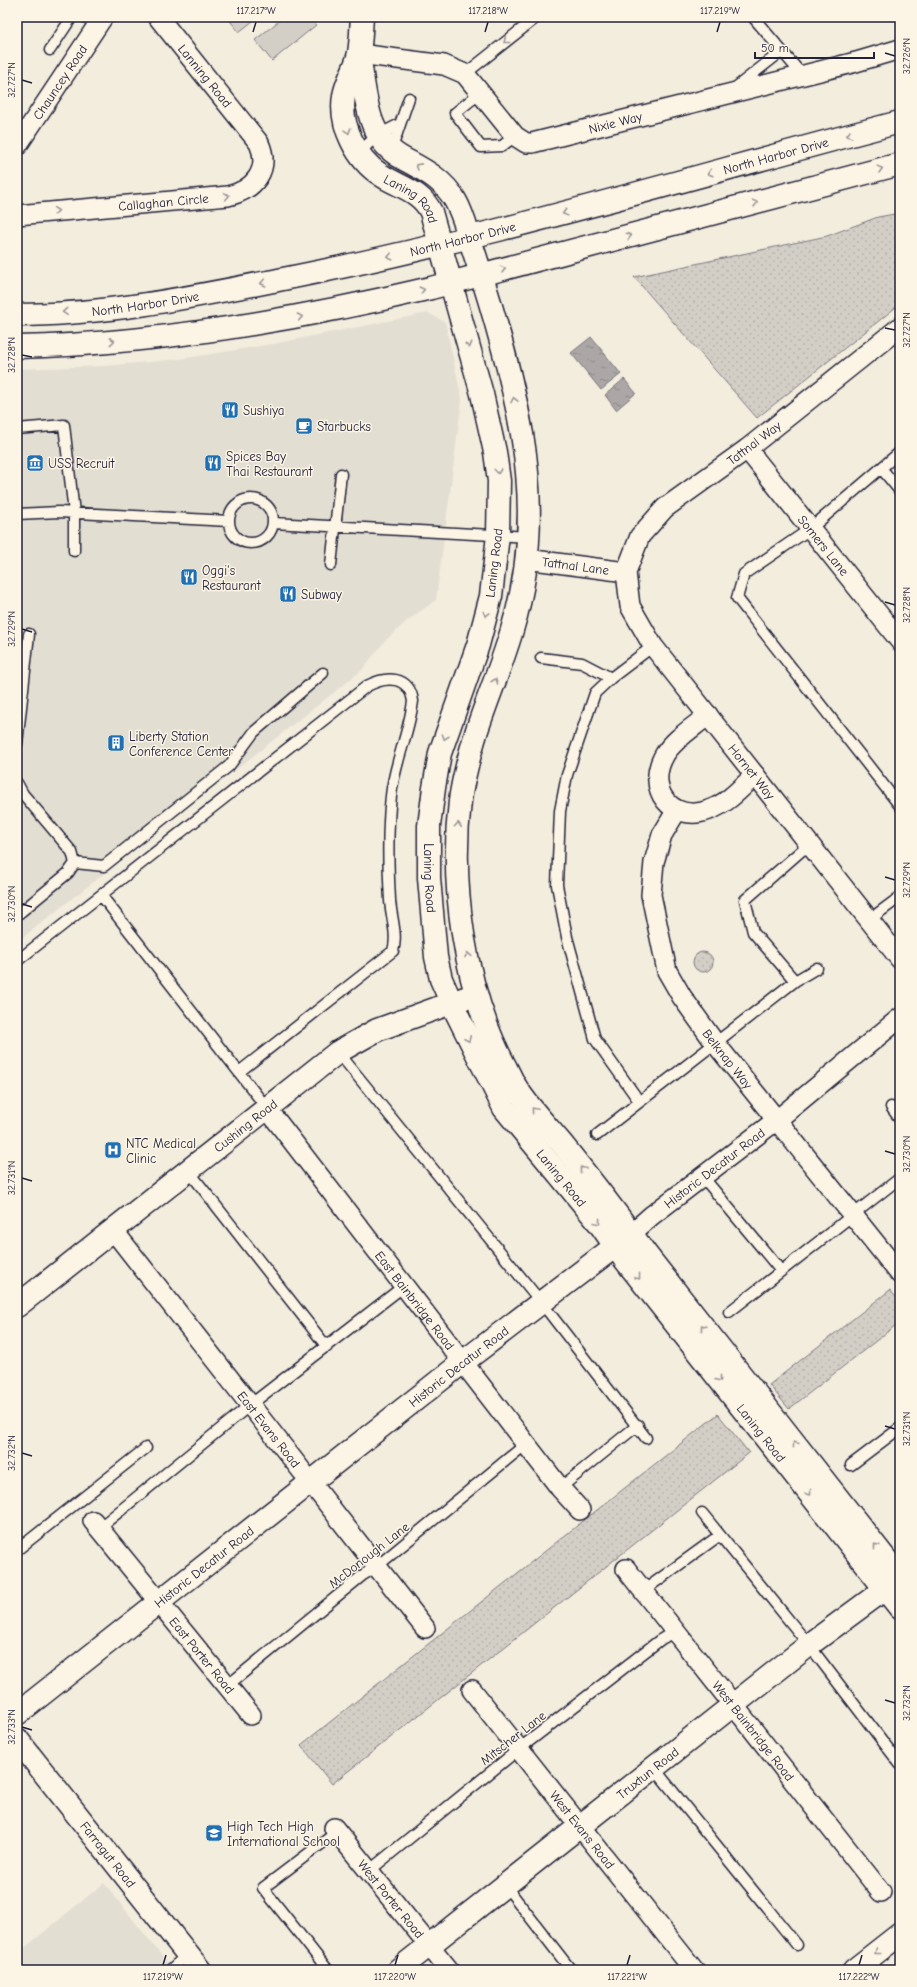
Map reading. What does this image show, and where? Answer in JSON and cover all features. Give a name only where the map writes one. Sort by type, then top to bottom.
[{"type":"street","name":"Lanning Road","points":[[158,17],[253,135]]},
{"type":"street","name":"Laning Road","points":[[362,17],[359,54],[368,111],[384,143],[436,177],[457,203],[482,275],[512,387],[522,438],[528,489],[528,537],[526,559],[513,627],[469,754],[460,797],[457,837],[458,893],[475,993],[491,1040],[519,1092],[623,1240],[895,1581],[900,1608]]},
{"type":"street","name":"Chauncey Road","points":[[17,146],[95,20]]},
{"type":"street","name":"Nixie Way","points":[[515,136],[526,143],[538,142],[803,76],[900,49]]},
{"type":"street","name":"Laning Road","points":[[359,54],[344,95],[343,106],[348,132],[360,154],[370,167],[379,174],[423,199],[431,212],[482,394],[495,452],[499,481],[498,536],[495,576],[478,645],[440,752],[429,826],[429,878],[436,957],[441,979],[452,1004],[504,1108],[599,1223],[623,1240]]},
{"type":"street","points":[[359,54],[444,65],[465,74],[515,136]]},
{"type":"street","name":"North Harbor Drive","points":[[17,315],[100,310],[163,302],[346,267],[440,246],[900,122]]},
{"type":"street","name":"Callaghan Circle","points":[[17,215],[228,196],[236,194],[253,184],[262,167],[263,152],[253,135]]},
{"type":"street","points":[[17,347],[168,336],[275,321],[394,297],[900,164]]},
{"type":"street","name":"Tattnal Way","points":[[626,572],[640,536],[665,508],[747,449],[900,327]]},
{"type":"street","name":"Somers Lane","points":[[747,449],[900,642]]},
{"type":"street","name":"Tattnal Lane","points":[[526,559],[626,572]]},
{"type":"street","name":"Hornet Way","points":[[626,572],[630,606],[653,646],[900,959]]},
{"type":"street","points":[[708,715],[674,743],[665,754],[658,770],[657,788],[667,803],[677,810],[694,814],[709,810],[723,804],[755,775]]},
{"type":"street","name":"Belknap Way","points":[[677,810],[662,836],[654,862],[651,895],[667,970],[682,997],[715,1043],[778,1119],[900,1274]]},
{"type":"street","name":"Cushing Road","points":[[17,1306],[266,1107],[338,1052],[377,1030],[452,1004],[475,993]]},
{"type":"street","name":"Historic Decatur Road","points":[[17,1714],[463,1362],[778,1119],[900,1018]]},
{"type":"street","name":"East Bainbridge Road","points":[[266,1107],[560,1488],[580,1510]]},
{"type":"street","name":"East Evans Road","points":[[112,1230],[311,1482],[376,1567],[426,1628]]},
{"type":"street","name":"East Porter Road","points":[[96,1524],[251,1715]]},
{"type":"street","name":"West Bainbridge Road","points":[[626,1570],[881,1892]]},
{"type":"street","name":"Truxtun Road","points":[[398,1970],[428,1944],[581,1826],[733,1704],[895,1581]]},
{"type":"street","name":"West Evans Road","points":[[472,1690],[694,1970]]},
{"type":"street","name":"Farragut Road","points":[[17,1739],[194,1962]]},
{"type":"street","name":"West Porter Road","points":[[336,1830],[449,1970]]},
{"type":"street","points":[[854,1970],[900,1934]]},
{"type":"lane","points":[[50,50],[72,17]]},
{"type":"lane","points":[[465,74],[537,17]]},
{"type":"lane","points":[[753,17],[803,76]]},
{"type":"lane","points":[[727,94],[782,50]]},
{"type":"lane","points":[[480,93],[455,113],[481,147],[502,146],[515,136]]},
{"type":"lane","points":[[360,154],[366,144],[384,143],[400,124],[409,98]]},
{"type":"lane","points":[[384,143],[400,124]]},
{"type":"lane","points":[[17,428],[64,425],[74,513],[74,551]]},
{"type":"lane","points":[[900,452],[810,529],[744,574],[737,598],[900,806]]},
{"type":"lane","points":[[881,468],[900,491]]},
{"type":"lane","points":[[331,565],[341,474]]},
{"type":"lane","points":[[252,499],[265,504],[270,509],[273,523],[267,536],[254,543],[246,542],[234,535],[229,521],[234,508],[245,500],[252,499]]},
{"type":"lane","points":[[17,514],[74,513],[229,521]]},
{"type":"lane","points":[[273,523],[528,537]]},
{"type":"lane","points":[[17,744],[29,634]]},
{"type":"lane","points":[[639,1101],[595,1039],[567,937],[557,885],[560,811],[567,775],[596,693],[611,678],[653,646]]},
{"type":"lane","points":[[541,658],[582,663],[611,678]]},
{"type":"lane","points":[[75,863],[104,866],[229,766],[254,732],[323,673]]},
{"type":"lane","points":[[17,961],[367,686],[381,679],[390,679],[404,684],[412,695],[412,709],[394,772],[388,844],[390,900],[395,941],[393,951],[239,1072]]},
{"type":"lane","points":[[17,783],[23,794],[72,852],[75,863]]},
{"type":"lane","points":[[795,981],[753,932],[745,900],[809,844]]},
{"type":"lane","points":[[17,915],[68,873],[75,863]]},
{"type":"lane","points":[[101,895],[266,1107]]},
{"type":"lane","points":[[869,920],[900,897]]},
{"type":"lane","points":[[597,1135],[795,981],[817,968]]},
{"type":"lane","points":[[338,1052],[541,1302],[638,1425],[646,1438]]},
{"type":"lane","points":[[891,1108],[900,1119]]},
{"type":"lane","points":[[188,1170],[327,1347]]},
{"type":"lane","points":[[703,1177],[781,1271]]},
{"type":"lane","points":[[729,1312],[900,1178]]},
{"type":"lane","points":[[96,1524],[404,1286]]},
{"type":"lane","points":[[560,1488],[638,1425]]},
{"type":"lane","points":[[851,1465],[900,1428]]},
{"type":"lane","name":"McDonough Lane","points":[[227,1686],[363,1575],[376,1567],[526,1444]]},
{"type":"lane","points":[[17,1550],[146,1448]]},
{"type":"lane","points":[[702,1513],[809,1645],[900,1764]]},
{"type":"lane","points":[[643,1591],[720,1535]]},
{"type":"lane","name":"Mitscher Lane","points":[[369,1871],[520,1749],[660,1640],[675,1631]]},
{"type":"lane","points":[[654,1768],[797,1945]]},
{"type":"lane","points":[[328,1970],[263,1888],[336,1830]]},
{"type":"lane","points":[[505,1885],[571,1970]]},
{"type":"lane","points":[[170,1970],[194,1962]]},
{"type":"shaded area","points":[[227,17],[258,17],[239,32]]},
{"type":"shaded area","points":[[284,17],[309,17],[316,25],[272,61],[255,40]]},
{"type":"shaded area","points":[[900,213],[900,304],[757,418],[634,277],[827,236],[878,217]]},
{"type":"shaded area","points":[[428,313],[445,322],[462,399],[436,600],[407,621],[384,642],[361,671],[17,942],[17,369],[104,366],[180,359],[273,344]]},
{"type":"shaded area","points":[[703,952],[710,955],[713,962],[710,969],[703,972],[696,969],[693,962],[696,955]]},
{"type":"shaded area","points":[[890,1290],[900,1302],[900,1322],[789,1409],[769,1385]]},
{"type":"shaded area","points":[[718,1414],[749,1453],[332,1784],[301,1745]]},
{"type":"shaded area","points":[[104,1883],[173,1970],[17,1970],[17,1954]]},
{"type":"water","points":[[591,337],[621,374],[601,390],[571,353]]},
{"type":"water","points":[[624,379],[636,393],[616,410],[605,395]]},
{"type":"place","name":"Sushiya","points":[[230,410]]},
{"type":"place","name":"Starbucks","points":[[304,426]]},
{"type":"place","name":"USS Recruit","points":[[35,463]]},
{"type":"place","name":"Spices Bay Thai Restaurant","points":[[213,463]]},
{"type":"place","name":"Oggi's Restaurant","points":[[189,577]]},
{"type":"place","name":"Subway","points":[[288,594]]},
{"type":"place","name":"Liberty Station Conference Center","points":[[116,743]]},
{"type":"place","name":"NTC Medical Clinic","points":[[113,1150]]},
{"type":"place","name":"High Tech High International School","points":[[214,1833]]}]
